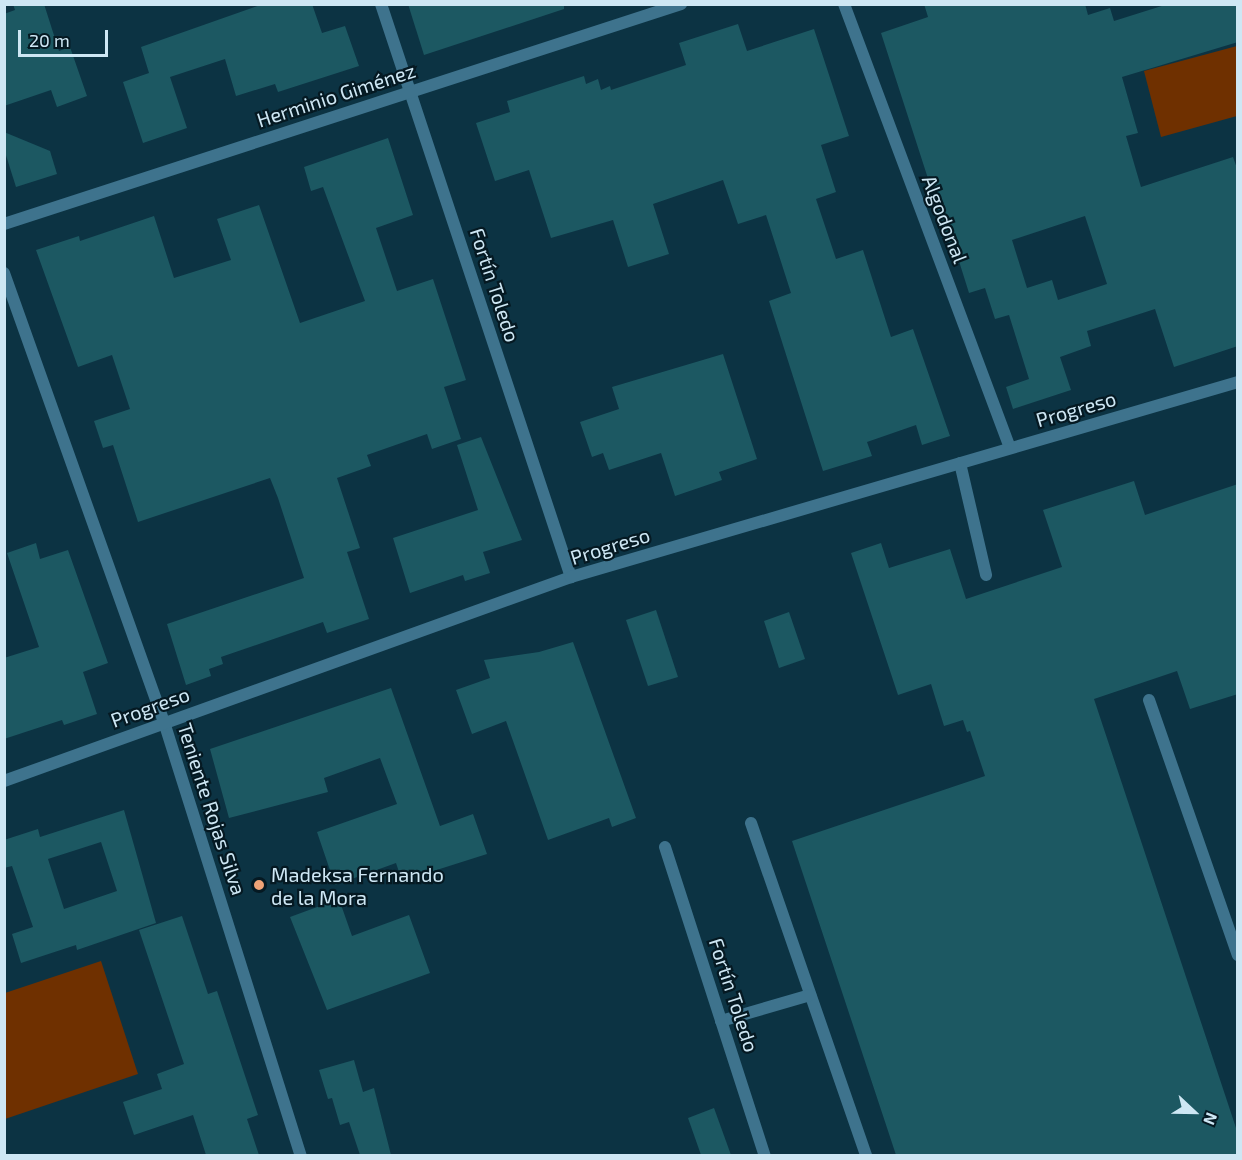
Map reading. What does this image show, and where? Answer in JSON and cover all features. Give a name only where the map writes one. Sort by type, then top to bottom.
[{"type":"street","name":"Fortín Toledo","points":[[381,4],[571,577]]},
{"type":"street","name":"Herminio Giménez","points":[[4,224],[681,4]]},
{"type":"street","name":"Algodonal","points":[[844,4],[1010,448]]},
{"type":"street","name":"Teniente Rojas Silva","points":[[4,273],[164,722],[301,1155]]},
{"type":"street","name":"Progreso","points":[[4,781],[571,577],[1238,382]]},
{"type":"street","points":[[960,463],[987,575]]},
{"type":"street","points":[[1149,700],[1238,955]]},
{"type":"street","points":[[751,824],[866,1155]]},
{"type":"street","name":"Fortín Toledo","points":[[665,847],[765,1155]]},
{"type":"street","points":[[722,1021],[810,995]]},
{"type":"shaded area","points":[[1237,46],[1237,116],[1161,137],[1144,71]]},
{"type":"shaded area","points":[[101,961],[138,1074],[5,1119],[5,993]]},
{"type":"building","points":[[13,4],[44,4],[59,51],[70,47],[87,96],[57,107],[51,90],[4,106],[4,14],[15,10]]},
{"type":"building","points":[[263,4],[312,4],[322,33],[345,26],[359,66],[278,92],[275,84],[236,96],[225,59],[170,77],[187,128],[143,143],[123,82],[149,73],[141,47]]},
{"type":"building","points":[[408,4],[564,4],[564,9],[424,55]]},
{"type":"building","points":[[924,4],[1085,4],[1088,15],[1110,8],[1114,21],[1168,4],[1238,4],[1238,42],[1122,77],[1138,133],[1126,136],[1141,187],[1233,157],[1238,171],[1238,346],[1174,367],[1155,309],[1087,331],[1091,346],[1060,357],[1071,390],[1013,409],[1006,387],[1029,379],[1009,315],[995,319],[985,288],[969,293],[958,258],[954,259],[881,33],[928,17]],"holes":[[[1085,216],[1107,284],[1058,300],[1052,280],[1027,288],[1012,240]]]},
{"type":"building","points":[[738,24],[747,51],[814,29],[849,136],[821,145],[836,192],[816,199],[836,259],[863,250],[891,337],[913,329],[950,436],[922,445],[916,425],[867,442],[872,456],[823,471],[769,301],[791,293],[766,215],[738,224],[723,180],[653,204],[669,254],[628,267],[613,220],[551,238],[529,170],[495,181],[476,123],[510,112],[507,101],[584,76],[586,84],[598,79],[601,90],[610,86],[611,90],[686,65],[679,43]]},
{"type":"building","points":[[4,132],[50,151],[57,174],[16,187],[4,149]]},
{"type":"building","points":[[388,138],[413,215],[376,228],[397,291],[433,279],[466,380],[444,387],[461,439],[432,449],[427,434],[367,455],[371,466],[337,478],[360,548],[347,552],[369,619],[327,633],[323,622],[221,657],[223,664],[209,669],[211,676],[186,685],[167,624],[304,578],[278,498],[270,478],[138,522],[113,445],[103,448],[94,421],[130,409],[112,355],[78,367],[36,250],[79,236],[80,241],[154,216],[174,278],[231,260],[217,219],[259,205],[300,323],[365,301],[323,187],[311,191],[304,167]]},
{"type":"building","points":[[723,354],[757,459],[719,472],[722,480],[675,496],[661,453],[609,470],[603,453],[592,457],[580,422],[619,409],[612,387]]},
{"type":"building","points":[[481,437],[522,540],[483,552],[490,573],[465,581],[463,575],[410,593],[393,538],[478,510],[457,445]]},
{"type":"building","points":[[1134,481],[1145,515],[1238,484],[1238,694],[1190,709],[1177,671],[1094,699],[1238,1134],[1238,1155],[896,1155],[792,841],[985,776],[970,731],[967,732],[963,720],[944,726],[931,684],[898,695],[851,553],[881,543],[889,568],[950,549],[966,599],[1062,567],[1043,510]]},
{"type":"building","points":[[36,543],[40,559],[68,550],[108,663],[83,672],[97,714],[64,725],[62,720],[4,739],[4,658],[39,647],[7,553]]},
{"type":"building","points":[[656,610],[678,677],[648,686],[626,620]]},
{"type":"building","points":[[789,612],[805,659],[779,668],[764,621]]},
{"type":"building","points":[[573,642],[636,818],[612,827],[609,818],[548,840],[506,721],[472,734],[456,690],[490,678],[484,660],[539,652]]},
{"type":"building","points":[[391,688],[440,826],[473,814],[487,854],[402,881],[396,863],[335,885],[317,832],[397,804],[380,758],[324,778],[328,792],[229,818],[210,749]]},
{"type":"building","points":[[124,810],[156,923],[77,950],[76,945],[21,963],[12,934],[33,927],[12,866],[4,868],[4,840],[38,829],[40,837]],"holes":[[[101,842],[117,891],[64,909],[48,859]]]},
{"type":"building","points":[[339,899],[352,936],[409,915],[430,973],[327,1010],[290,917]]},
{"type":"building","points":[[182,916],[208,994],[217,991],[258,1115],[247,1119],[259,1155],[206,1155],[193,1115],[134,1135],[123,1102],[162,1089],[157,1074],[184,1064],[139,930]]},
{"type":"building","points":[[354,1060],[363,1092],[374,1088],[391,1155],[360,1155],[349,1122],[340,1125],[332,1098],[328,1099],[319,1070]]},
{"type":"building","points":[[714,1108],[731,1155],[701,1155],[688,1118]]},
{"type":"place","name":"Madeksa Fernando de la Mora","points":[[259,885]]}]
